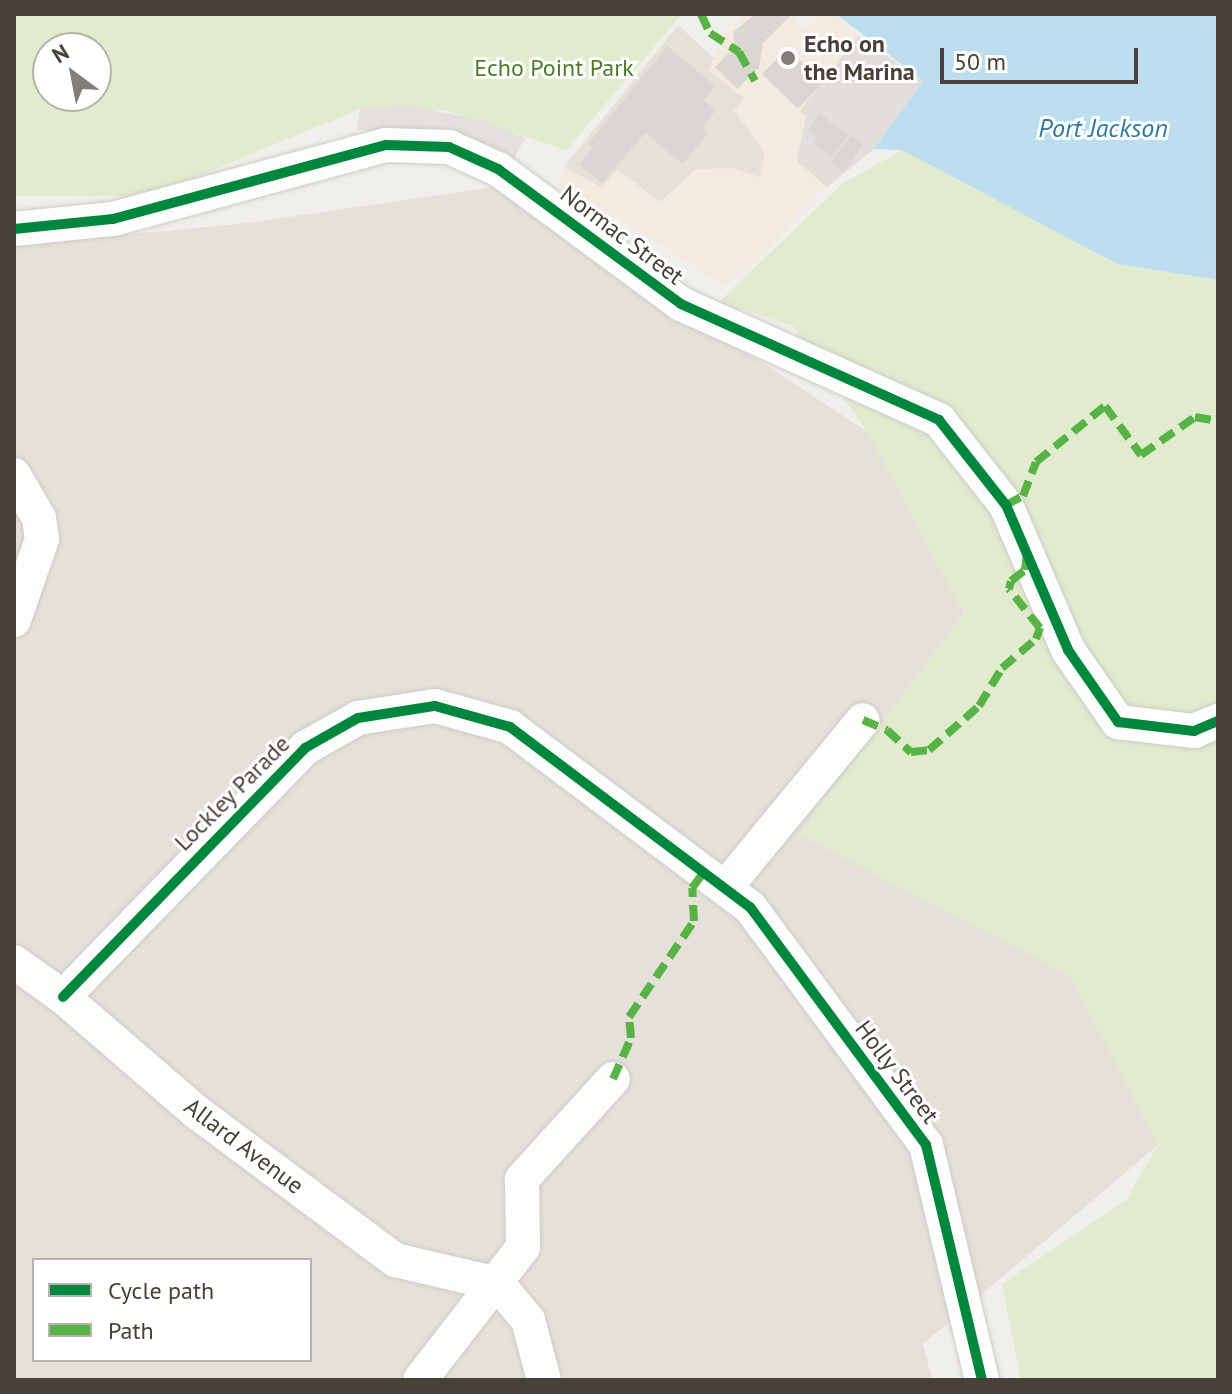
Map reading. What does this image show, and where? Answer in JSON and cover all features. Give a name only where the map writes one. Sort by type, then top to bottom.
[{"type":"street","name":"Normac Street","points":[[14,229],[113,219],[386,145],[449,147],[498,169],[681,304],[939,420],[1006,505],[1068,650],[1118,722],[1194,731],[1218,721]]},
{"type":"street","points":[[14,475],[39,518],[42,539],[14,620]]},
{"type":"street","name":"Lockley Parade","points":[[63,997],[305,748],[358,718],[435,706],[510,727],[737,897]]},
{"type":"street","points":[[737,897],[863,720]]},
{"type":"street","name":"Holly Street","points":[[737,897],[926,1145],[982,1380]]},
{"type":"street","name":"Allard Avenue","points":[[14,962],[63,997],[195,1111],[395,1260],[498,1284]]},
{"type":"street","points":[[420,1380],[498,1284],[523,1247],[522,1179],[613,1079]]},
{"type":"street","points":[[498,1284],[528,1320],[544,1380]]},
{"type":"shaded area","points":[[746,14],[789,14],[805,30],[820,14],[836,14],[858,36],[874,149],[833,180],[753,263],[724,285],[612,215],[559,189],[564,167],[601,187],[617,170],[660,202],[696,169],[731,168],[760,177],[765,153],[734,110],[744,98],[708,70],[726,35]]},
{"type":"shaded area","points":[[678,25],[716,60],[708,70],[745,98],[734,110],[765,153],[760,177],[731,168],[660,202],[618,170],[601,188],[564,167]]},
{"type":"shaded area","points":[[858,36],[923,81],[874,149],[827,187],[797,161],[806,116],[800,111]]},
{"type":"shaded area","points":[[410,106],[487,121],[525,138],[514,159],[447,132],[357,130],[360,109]]},
{"type":"shaded area","points":[[494,187],[868,432],[964,614],[799,834],[1071,976],[1158,1145],[923,1344],[932,1380],[14,1380],[14,245],[248,223]]},
{"type":"green space","name":"Echo Point Park","points":[[14,14],[682,14],[566,150],[445,110],[360,109],[149,196],[14,196]]},
{"type":"green space","points":[[902,150],[1117,264],[1218,280],[1218,1380],[1021,1380],[1002,1284],[1126,1200],[1158,1145],[1071,976],[799,834],[964,614],[868,433],[793,326],[719,302],[841,185]]},
{"type":"water","name":"Port Jackson","points":[[836,14],[1218,14],[1218,280],[1117,264],[902,150],[874,149],[923,81]]},
{"type":"building","points":[[756,14],[790,16],[763,43],[759,68],[737,89],[715,67],[735,47],[733,32]]},
{"type":"building","points":[[667,46],[716,86],[704,100],[716,110],[702,128],[708,133],[683,164],[645,133],[602,183],[579,165],[593,148],[588,144]]},
{"type":"building","points":[[787,48],[823,82],[798,109],[762,74]]},
{"type":"building","points":[[820,114],[848,135],[832,157],[813,143],[817,138],[808,131]]},
{"type":"building","points":[[851,136],[863,145],[843,172],[830,163]]},
{"type":"marked path","points":[[701,14],[710,33],[739,52],[755,81]]},
{"type":"marked path","points":[[1006,505],[1023,496],[1036,462],[1105,406],[1141,455],[1195,417],[1218,421]]},
{"type":"marked path","points":[[863,720],[887,730],[911,752],[929,750],[979,706],[1002,668],[1036,639],[1040,628],[1009,589],[1011,581],[1025,570],[1027,554]]},
{"type":"marked path","points":[[613,1079],[631,1038],[629,1017],[694,921],[692,888],[704,872]]},
{"type":"cycle path","points":[[14,229],[113,219],[386,145],[449,147],[498,169],[681,304],[939,420],[1006,505],[1068,650],[1118,722],[1194,731],[1218,721]]},
{"type":"cycle path","points":[[63,997],[305,748],[358,718],[435,706],[510,727],[750,907],[926,1145],[982,1380]]},
{"type":"place","name":"Echo on the Marina","points":[[788,58]]}]
